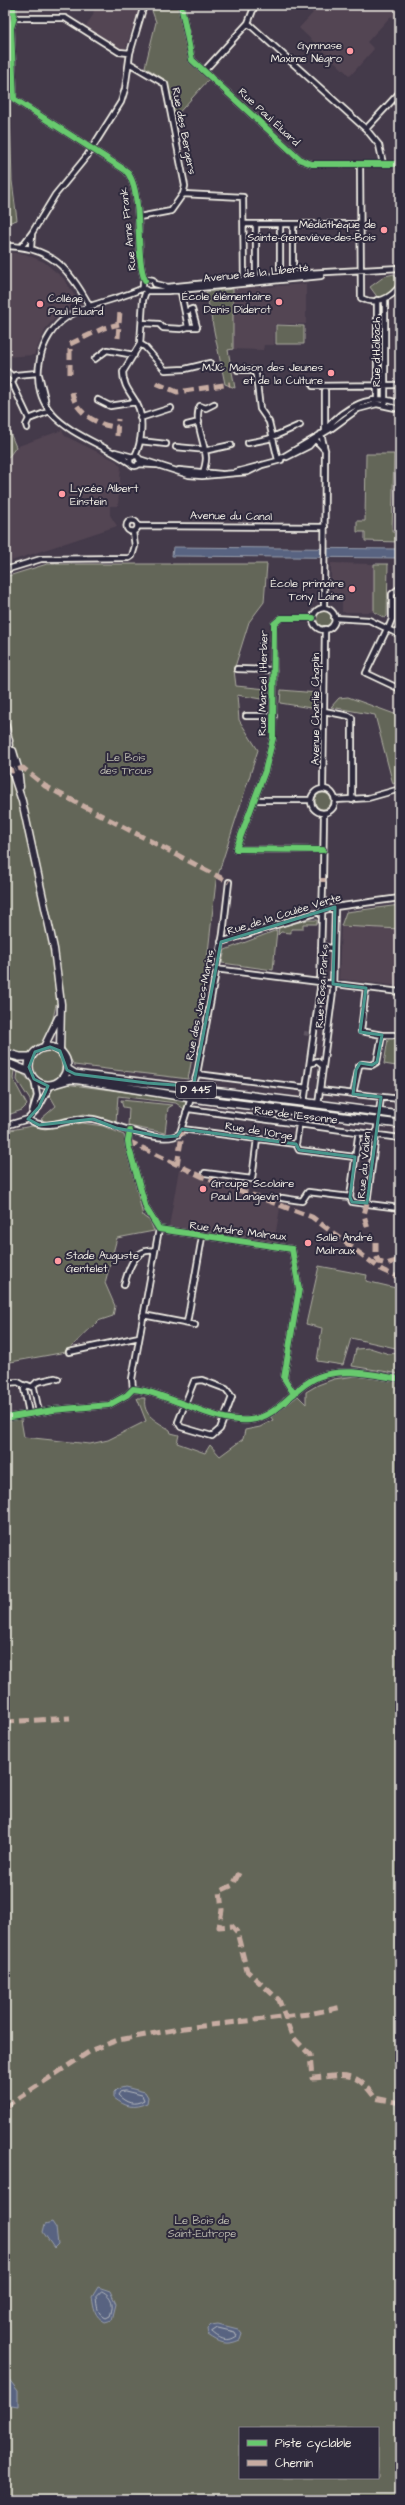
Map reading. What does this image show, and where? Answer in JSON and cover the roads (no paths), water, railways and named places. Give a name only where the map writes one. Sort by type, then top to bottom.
[{"type":"main road","points":[[5,723],[12,771],[22,801],[54,949],[61,1004],[60,1051]]},
{"type":"main road","points":[[5,1053],[20,1057],[31,1056],[44,1047],[57,1024],[61,1004]]},
{"type":"main road","points":[[31,1056],[30,1072],[34,1079],[39,1083],[54,1084],[67,1070],[65,1057],[55,1048],[44,1047]]},
{"type":"main road","points":[[5,1062],[30,1072]]},
{"type":"main road","name":"D 445","points":[[67,1070],[75,1074],[312,1108],[400,1124]]},
{"type":"main road","name":"D 445","points":[[54,1084],[70,1079],[191,1098],[248,1105],[378,1112],[400,1115]]},
{"type":"main road","points":[[248,1105],[270,1104],[312,1108]]},
{"type":"street","points":[[13,5],[14,18],[65,18],[118,52],[130,54]]},
{"type":"street","points":[[22,246],[32,233],[55,195],[92,149],[120,102],[130,54],[144,5]]},
{"type":"street","name":"Rue Paul Éluard","points":[[181,5],[190,55],[204,71],[304,162],[400,164]]},
{"type":"street","points":[[204,71],[248,23],[255,5]]},
{"type":"street","name":"Rue Anne Frank","points":[[14,18],[11,28],[14,99],[92,149],[130,176],[139,217],[145,280],[140,344]]},
{"type":"street","points":[[248,23],[366,129],[379,145],[383,164]]},
{"type":"street","name":"Rue des Bergers","points":[[129,63],[165,84],[185,186],[183,194]]},
{"type":"street","points":[[366,129],[400,92]]},
{"type":"street","points":[[360,164],[361,298],[385,300],[391,296],[400,285]]},
{"type":"street","points":[[139,217],[171,212],[183,194],[243,197],[244,281]]},
{"type":"street","points":[[244,224],[360,224]]},
{"type":"street","points":[[256,224],[256,280]]},
{"type":"street","points":[[280,224],[280,277]]},
{"type":"street","points":[[293,224],[293,276]]},
{"type":"street","points":[[31,248],[32,233]]},
{"type":"street","points":[[5,245],[31,248],[48,255],[77,283],[89,305]]},
{"type":"street","name":"Avenue de la Liberté","points":[[145,289],[180,288],[280,277],[326,274],[360,268],[400,268]]},
{"type":"street","name":"Avenue de la Liberté","points":[[145,280],[151,279],[155,284],[180,288]]},
{"type":"street","points":[[152,290],[155,284]]},
{"type":"street","points":[[180,288],[188,327]]},
{"type":"street","points":[[145,289],[89,305],[66,317],[54,329],[42,351],[38,373],[38,387],[50,411],[70,431],[134,466],[140,441],[140,418],[136,402],[126,387],[123,377],[125,367],[140,344],[145,347],[165,370],[185,369],[210,363]]},
{"type":"street","name":"Rue d'Holbach","points":[[377,300],[377,402]]},
{"type":"street","name":"Rue d'Holbach","points":[[385,300],[385,401]]},
{"type":"street","points":[[142,323],[159,324],[164,328],[181,329],[197,327],[192,309],[185,312]]},
{"type":"street","points":[[95,359],[107,350],[134,355]]},
{"type":"street","points":[[5,370],[13,377]]},
{"type":"street","points":[[238,370],[253,370],[256,375],[258,402],[269,422],[278,460]]},
{"type":"street","points":[[13,377],[17,375],[38,373]]},
{"type":"street","points":[[13,377],[12,383],[29,419]]},
{"type":"street","points":[[313,386],[400,386]]},
{"type":"street","points":[[325,391],[325,431]]},
{"type":"street","points":[[98,400],[110,406],[136,402]]},
{"type":"street","points":[[385,401],[400,409]]},
{"type":"street","points":[[105,449],[156,466],[171,469],[203,474],[233,474],[244,468],[262,465],[278,460],[315,439],[325,431],[331,423],[356,405],[385,401],[400,404]]},
{"type":"street","points":[[203,474],[205,450],[197,412],[200,406],[206,408],[214,404]]},
{"type":"street","points":[[140,418],[171,408]]},
{"type":"street","points":[[27,428],[26,425],[29,419],[50,411]]},
{"type":"street","points":[[186,425],[199,422]]},
{"type":"street","points":[[248,443],[272,437],[300,425]]},
{"type":"street","points":[[321,434],[325,450],[324,608]]},
{"type":"street","points":[[315,439],[325,450]]},
{"type":"street","points":[[140,441],[166,444]]},
{"type":"street","points":[[176,447],[205,450],[231,445]]},
{"type":"street","points":[[130,463],[136,459]]},
{"type":"street","name":"Avenue du Canal","points":[[5,570],[41,558],[128,558],[132,556],[135,551],[133,532],[127,527],[129,522],[134,521],[138,526],[325,527]]},
{"type":"street","points":[[133,532],[138,526]]},
{"type":"street","points":[[400,588],[392,594],[392,619],[366,673],[400,689]]},
{"type":"street","points":[[324,608],[332,612],[334,618],[333,624],[324,629],[315,625],[313,618],[315,612],[324,608]]},
{"type":"street","name":"Rue Marcel l'Herbier","points":[[313,618],[281,618],[274,624],[274,716],[268,760],[236,849],[323,850]]},
{"type":"street","points":[[334,618],[362,618],[400,635]]},
{"type":"street","name":"Avenue Charlie Chaplin","points":[[323,788],[324,629]]},
{"type":"street","name":"Rue Marcel l'Herbier","points":[[237,669],[274,670]]},
{"type":"street","points":[[324,711],[349,716],[352,718],[352,800]]},
{"type":"street","name":"Rue Marcel l'Herbier","points":[[246,716],[274,716]]},
{"type":"street","points":[[323,788],[330,790],[335,800],[331,810],[324,813],[313,808],[310,800],[313,793],[323,788]]},
{"type":"street","points":[[335,800],[368,798],[400,789]]},
{"type":"street","points":[[254,800],[310,800]]},
{"type":"street","points":[[324,813],[324,910]]},
{"type":"street","name":"Rue des Joncs-Marins","points":[[147,1084],[189,1086],[194,1083],[197,1074],[221,942],[229,882]]},
{"type":"street","name":"Rue de la Coulée Verte","points":[[221,942],[335,907],[400,898]]},
{"type":"street","name":"Rue Rosa Parks","points":[[312,1108],[320,1090],[333,984],[335,907]]},
{"type":"street","name":"Rue Rosa Parks","points":[[312,1108],[307,1088],[320,982],[324,910]]},
{"type":"street","points":[[321,947],[334,948]]},
{"type":"street","points":[[215,969],[400,992]]},
{"type":"street","points":[[366,988],[361,1031],[382,1035],[394,1035]]},
{"type":"street","points":[[353,1094],[359,1066],[362,1064],[372,1065],[377,1062],[382,1035]]},
{"type":"street","points":[[310,1064],[317,1061],[323,1066]]},
{"type":"street","points":[[197,1074],[307,1088]]},
{"type":"street","points":[[29,1118],[37,1096],[34,1079]]},
{"type":"street","points":[[5,1126],[29,1118],[39,1107],[54,1084]]},
{"type":"street","points":[[320,1090],[400,1099]]},
{"type":"street","name":"Rue du Voilan","points":[[380,1097],[367,1203],[400,1208]]},
{"type":"street","points":[[29,1118],[39,1125],[45,1126],[68,1120],[93,1119],[130,1131],[164,1137],[177,1136],[182,1129],[186,1111],[190,1109],[191,1098]]},
{"type":"street","name":"Rue de l'Essonne","points":[[190,1109],[400,1138]]},
{"type":"street","points":[[296,1144],[299,1125]]},
{"type":"street","name":"Rue de l'Orge","points":[[182,1129],[296,1144],[299,1150],[355,1157]]},
{"type":"street","points":[[130,1131],[128,1141],[146,1208],[159,1229],[132,1379],[133,1389]]},
{"type":"street","points":[[358,1137],[350,1197],[352,1202],[367,1203]]},
{"type":"street","points":[[205,1173],[252,1179],[257,1139]]},
{"type":"street","points":[[282,1198],[302,1201],[308,1192],[350,1197]]},
{"type":"street","name":"Rue André Malraux","points":[[159,1229],[202,1237],[290,1248],[294,1252],[299,1289],[284,1378],[294,1394]]},
{"type":"street","points":[[187,1323],[202,1237]]},
{"type":"street","points":[[124,1285],[132,1261],[138,1255],[155,1251]]},
{"type":"street","points":[[143,1315],[195,1325]]},
{"type":"street","points":[[69,1352],[139,1337]]},
{"type":"street","points":[[133,1389],[155,1392],[224,1418],[241,1421],[261,1418],[317,1377],[338,1372],[400,1379]]},
{"type":"street","points":[[5,1383],[18,1382],[25,1386],[33,1386],[43,1380],[55,1378],[58,1380]]},
{"type":"street","points":[[197,1380],[226,1389],[232,1397],[224,1418],[218,1432],[212,1436],[181,1427],[178,1422],[194,1382],[197,1380]]},
{"type":"street","points":[[25,1386],[28,1413]]},
{"type":"street","points":[[33,1386],[39,1412]]},
{"type":"street","points":[[5,1418],[28,1413],[109,1405],[127,1395],[133,1389]]},
{"type":"water","points":[[173,547],[400,549],[400,558],[172,556]]},
{"type":"water","points":[[125,2087],[145,2092],[148,2097],[147,2103],[138,2106],[130,2106],[114,2098],[114,2092],[117,2089]]},
{"type":"water","points":[[52,2222],[56,2228],[58,2244],[54,2248],[43,2232],[45,2224]]},
{"type":"water","points":[[98,2287],[110,2291],[116,2304],[112,2320],[105,2322],[101,2320],[95,2312],[92,2297]]},
{"type":"water","points":[[218,2324],[238,2329],[242,2334],[240,2340],[231,2343],[223,2343],[208,2335],[207,2329],[211,2325]]},
{"type":"water","points":[[5,2374],[18,2391],[18,2406],[5,2404]]},
{"type":"tunnel","points":[[304,1033],[309,1034]]},
{"type":"place","name":"Gymnase Maxime Négro","points":[[350,51]]},
{"type":"place","name":"Médiathèque de Sainte-Geneviève-des-Bois","points":[[384,230]]},
{"type":"place","name":"École élémentaire Denis Diderot","points":[[279,302]]},
{"type":"place","name":"Collège Paul Éluard","points":[[40,304]]},
{"type":"place","name":"MJC Maison des Jeunes et de la Culture","points":[[331,373]]},
{"type":"place","name":"Lycée Albert Einstein","points":[[62,494]]},
{"type":"place","name":"École primaire Tony Laine","points":[[352,589]]},
{"type":"place","name":"Groupe Scolaire Paul Langevin","points":[[203,1189]]},
{"type":"place","name":"Salle André Malraux","points":[[308,1243]]},
{"type":"place","name":"Stade Auguste Gentelet","points":[[58,1261]]},
{"type":"park label","name":"Le Bois des Trous","points":[[126,763]]},
{"type":"park label","name":"Le Bois de Saint-Eutrope","points":[[202,2226]]}]
